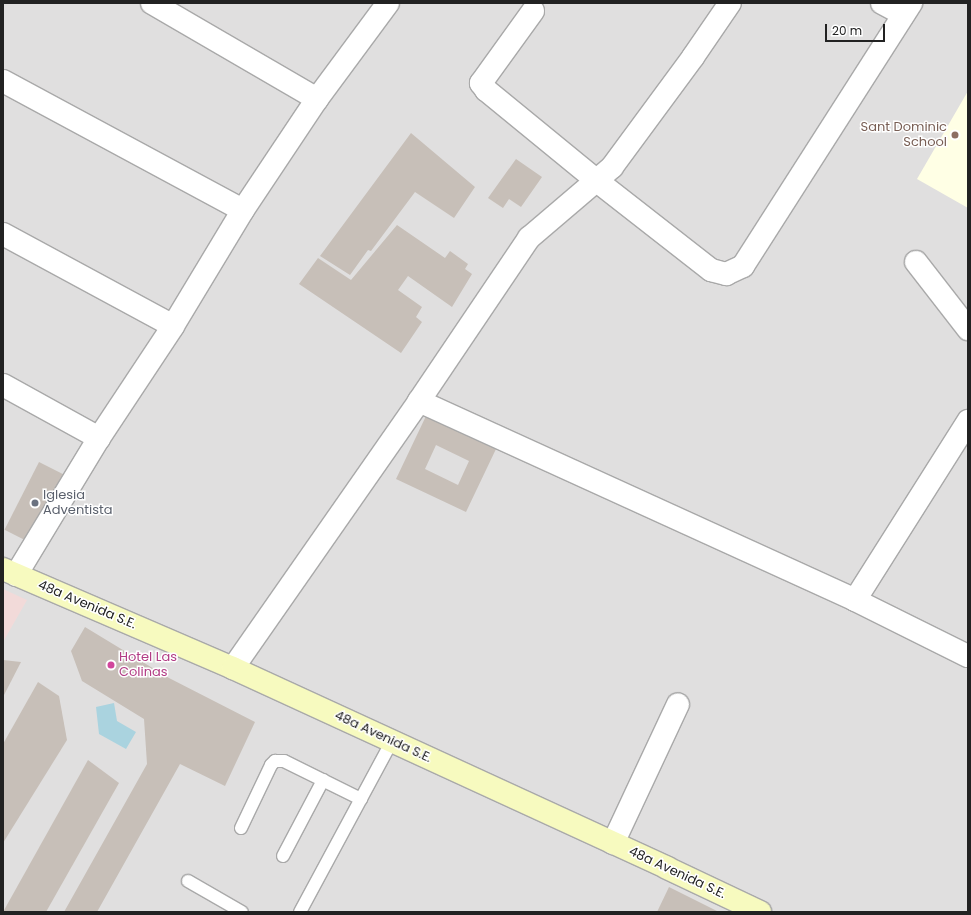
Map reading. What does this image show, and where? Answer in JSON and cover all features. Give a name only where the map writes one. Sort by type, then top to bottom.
[{"type":"street","points":[[152,3],[317,99]]},
{"type":"street","points":[[10,572],[173,326],[243,210],[317,99],[388,3]]},
{"type":"street","points":[[233,668],[419,401],[529,238],[612,167],[692,58],[730,3]]},
{"type":"street","points":[[533,10],[481,83],[486,90],[597,181],[711,270],[726,274],[743,266],[907,9],[882,3]]},
{"type":"street","points":[[3,81],[243,210]]},
{"type":"street","points":[[3,234],[173,326]]},
{"type":"street","points":[[916,262],[968,329]]},
{"type":"street","points":[[3,385],[99,438]]},
{"type":"street","points":[[419,401],[855,600],[968,656]]},
{"type":"street","points":[[855,600],[968,421]]},
{"type":"street","name":"48a Avenida S.E.","points":[[10,572],[233,668],[760,912]]},
{"type":"street","points":[[613,843],[678,704]]},
{"type":"lane","points":[[300,912],[392,741]]},
{"type":"lane","points":[[241,828],[271,765],[275,761],[284,761],[361,799]]},
{"type":"lane","points":[[283,856],[323,780]]},
{"type":"lane","points":[[188,881],[242,912]]},
{"type":"shaded area","points":[[3,3],[968,3],[968,912],[3,912]]},
{"type":"shaded area","name":"Sant Dominic School","points":[[968,91],[968,208],[917,179]]},
{"type":"shaded area","points":[[3,589],[27,600],[3,642]]},
{"type":"water","points":[[114,703],[117,721],[136,732],[126,749],[99,734],[96,707]]},
{"type":"building","points":[[411,133],[475,187],[454,218],[415,192],[371,251],[368,250],[350,275],[320,256]]},
{"type":"building","points":[[516,159],[542,177],[521,207],[509,199],[503,208],[488,198]]},
{"type":"building","points":[[397,225],[445,258],[450,251],[468,264],[465,269],[472,274],[452,307],[408,276],[398,290],[422,307],[416,317],[422,322],[401,353],[299,284],[318,258],[351,280]]},
{"type":"building","points":[[426,416],[496,449],[466,512],[396,479]],"holes":[[[436,445],[469,461],[458,485],[425,469]]]},
{"type":"building","name":"Iglesia Adventista","points":[[39,462],[66,476],[31,543],[4,530]]},
{"type":"building","points":[[85,627],[169,678],[255,722],[225,786],[180,764],[97,912],[64,912],[147,764],[144,719],[82,681],[71,651]]},
{"type":"building","points":[[3,660],[21,662],[3,697]]},
{"type":"building","points":[[38,682],[59,696],[67,740],[3,843],[3,744]]},
{"type":"building","points":[[88,760],[119,783],[46,912],[3,912]]},
{"type":"building","points":[[669,887],[719,912],[657,912]]},
{"type":"place","name":"Sant Dominic School","points":[[955,135]]},
{"type":"place","name":"Iglesia Adventista","points":[[35,503]]},
{"type":"place","name":"Hotel Las Colinas","points":[[111,665]]}]
